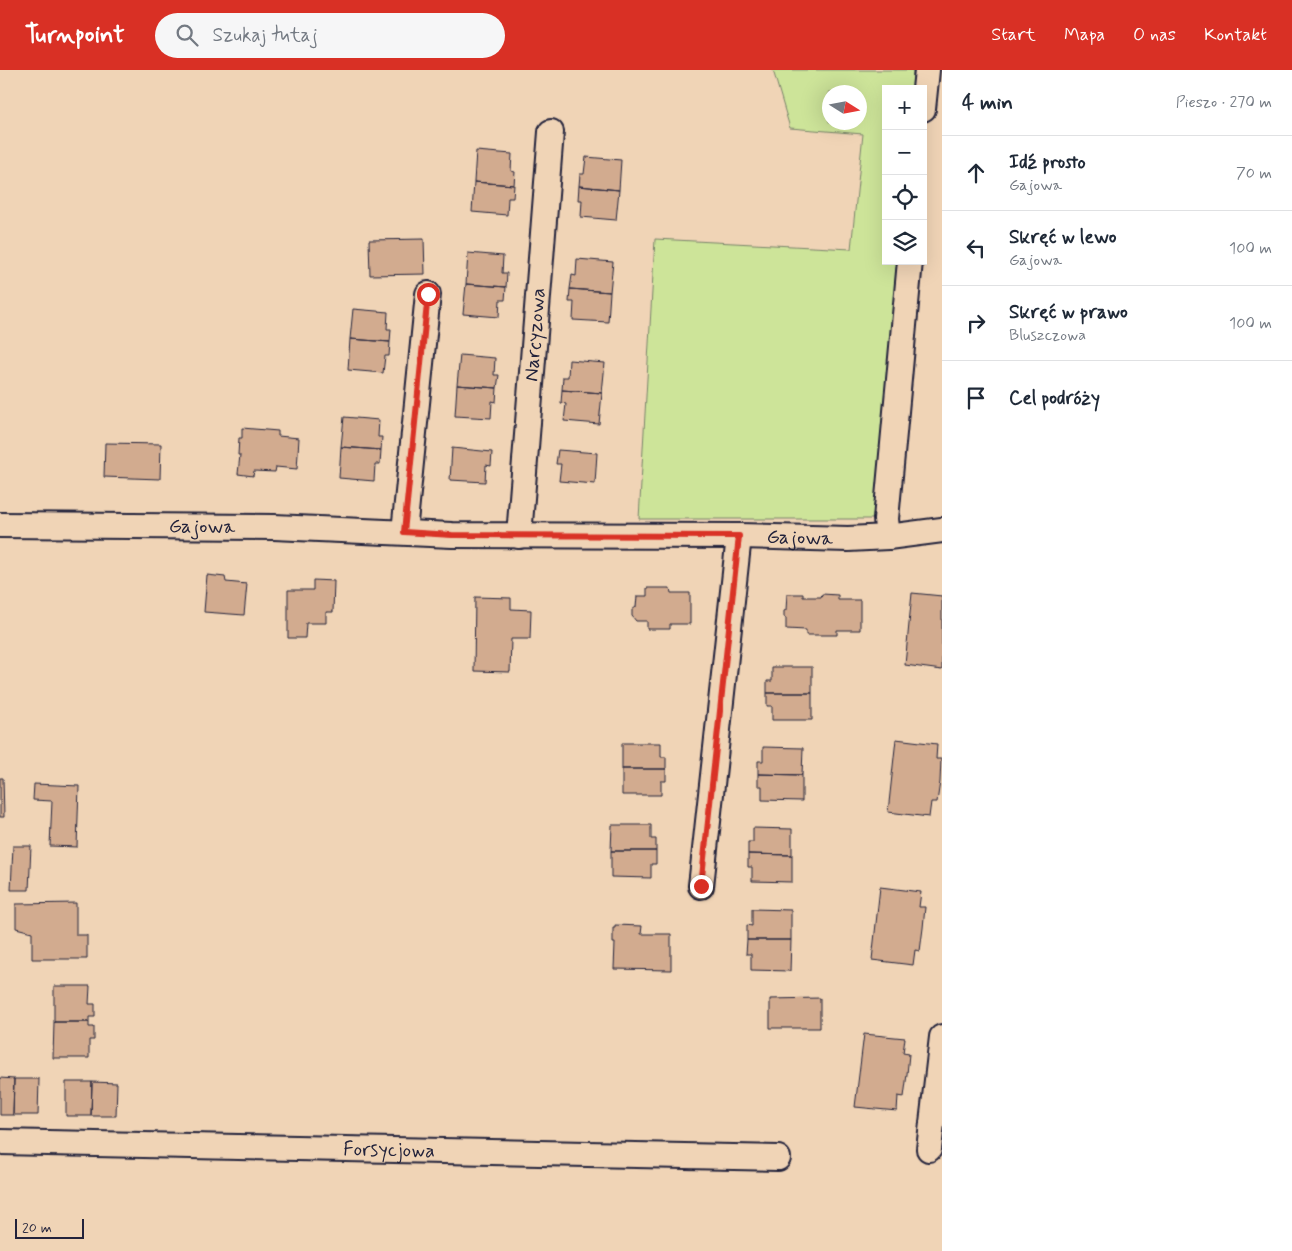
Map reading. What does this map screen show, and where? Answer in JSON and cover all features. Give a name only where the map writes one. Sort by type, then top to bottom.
[{"type":"street","points":[[925,85],[927,70]]},
{"type":"street","name":"Narcyzowa","points":[[518,536],[551,132]]},
{"type":"street","points":[[888,537],[886,519],[910,265]]},
{"type":"street","points":[[404,532],[428,294]]},
{"type":"street","name":"Gajowa","points":[[0,525],[274,528],[452,535],[739,536],[848,539],[888,537],[942,530]]},
{"type":"street","points":[[701,886],[739,536]]},
{"type":"street","points":[[929,1148],[942,1037]]},
{"type":"street","name":"Forsycjowa","points":[[0,1142],[778,1158]]},
{"type":"green space","points":[[773,70],[913,70],[912,85],[882,85],[882,265],[897,265],[874,519],[639,519],[655,239],[851,249],[863,134],[790,128]]},
{"type":"building","points":[[476,151],[512,154],[511,171],[515,172],[514,185],[474,182]]},
{"type":"building","points":[[586,157],[621,160],[619,190],[579,186],[580,174],[584,174]]},
{"type":"building","points":[[474,182],[514,185],[513,198],[508,198],[507,215],[472,212]]},
{"type":"building","points":[[579,186],[619,190],[616,220],[581,217],[582,200],[578,200]]},
{"type":"building","points":[[424,239],[425,274],[370,275],[369,240]]},
{"type":"building","points":[[468,253],[503,256],[502,273],[507,273],[506,287],[466,284]]},
{"type":"building","points":[[577,259],[613,262],[610,292],[570,289],[572,275],[576,276]]},
{"type":"building","points":[[466,284],[506,287],[505,300],[500,300],[499,317],[463,314]]},
{"type":"building","points":[[570,289],[610,292],[608,322],[573,320],[574,302],[569,302]]},
{"type":"building","points":[[353,309],[388,312],[387,329],[391,329],[390,342],[350,339]]},
{"type":"building","points":[[350,339],[390,342],[389,356],[385,356],[383,373],[348,370]]},
{"type":"building","points":[[460,355],[495,358],[494,375],[499,375],[497,388],[457,385]]},
{"type":"building","points":[[569,360],[605,363],[602,393],[562,390],[563,377],[568,377]]},
{"type":"building","points":[[457,385],[497,388],[496,402],[492,401],[491,418],[455,416]]},
{"type":"building","points":[[562,390],[602,393],[599,424],[564,421],[566,404],[561,403]]},
{"type":"building","points":[[344,417],[379,420],[378,437],[382,437],[381,450],[341,447]]},
{"type":"building","points":[[242,428],[278,431],[278,436],[299,438],[297,469],[276,467],[275,472],[254,471],[253,476],[238,474],[239,438],[242,438]]},
{"type":"building","points":[[105,443],[161,444],[160,479],[104,477]]},
{"type":"building","points":[[341,447],[381,450],[380,464],[375,464],[374,481],[339,478]]},
{"type":"building","points":[[452,448],[492,452],[491,466],[486,465],[485,482],[450,480]]},
{"type":"building","points":[[558,450],[597,453],[595,484],[559,481],[561,464],[556,464]]},
{"type":"building","points":[[207,575],[225,577],[226,582],[247,584],[244,615],[204,612]]},
{"type":"building","points":[[313,580],[334,581],[333,612],[326,612],[326,623],[306,623],[305,638],[288,638],[288,590],[313,590]]},
{"type":"building","points":[[647,588],[670,588],[671,593],[690,593],[690,624],[670,624],[670,629],[647,629],[647,621],[636,621],[632,616],[632,610],[636,607],[637,596],[647,596]]},
{"type":"building","points":[[912,593],[942,596],[942,670],[905,665]]},
{"type":"building","points":[[787,594],[803,594],[803,597],[821,597],[822,594],[838,595],[838,600],[860,600],[860,630],[837,630],[837,635],[806,635],[806,630],[786,629],[784,611],[786,610]]},
{"type":"building","points":[[475,597],[511,598],[511,609],[531,610],[530,639],[511,639],[510,672],[474,671]]},
{"type":"building","points":[[772,667],[812,667],[812,693],[767,693],[767,681],[772,681]]},
{"type":"building","points":[[767,693],[812,693],[812,720],[772,720],[772,706],[767,706]]},
{"type":"building","points":[[896,739],[937,744],[936,759],[941,759],[940,782],[937,802],[931,802],[929,817],[888,812]]},
{"type":"building","points":[[622,743],[661,743],[661,757],[666,757],[666,769],[622,769]]},
{"type":"building","points":[[763,747],[803,748],[802,775],[758,774],[758,761],[763,761]]},
{"type":"building","points":[[622,769],[666,769],[666,781],[661,781],[661,795],[622,795]]},
{"type":"building","points":[[758,774],[802,775],[802,801],[762,800],[762,786],[758,786]]},
{"type":"building","points":[[0,778],[3,778],[4,817],[0,817]]},
{"type":"building","points":[[34,784],[79,786],[77,847],[50,846],[52,801],[33,800]]},
{"type":"building","points":[[612,825],[651,825],[651,839],[656,839],[656,851],[611,851]]},
{"type":"building","points":[[753,828],[792,829],[792,855],[748,854],[748,842],[753,842]]},
{"type":"building","points":[[13,846],[31,846],[29,890],[11,890]]},
{"type":"building","points":[[611,851],[656,851],[656,864],[651,864],[651,878],[611,877]]},
{"type":"building","points":[[748,854],[792,855],[792,882],[752,881],[752,867],[748,867]]},
{"type":"building","points":[[880,887],[921,892],[919,907],[925,907],[923,928],[920,951],[915,950],[913,965],[872,960]]},
{"type":"building","points":[[76,903],[76,935],[87,935],[87,959],[32,959],[32,932],[16,928],[16,904]]},
{"type":"building","points":[[752,909],[791,910],[791,940],[747,940],[747,925],[752,926]]},
{"type":"building","points":[[615,925],[642,926],[641,934],[671,934],[671,970],[614,969],[615,943],[613,943],[613,928],[615,928]]},
{"type":"building","points":[[747,940],[791,940],[790,971],[751,970],[751,954],[746,954]]},
{"type":"building","points":[[54,986],[90,986],[89,1004],[95,1004],[95,1017],[89,1017],[89,1022],[54,1022]]},
{"type":"building","points":[[820,998],[820,1028],[770,1028],[770,999]]},
{"type":"building","points":[[54,1022],[89,1022],[89,1027],[94,1027],[94,1040],[89,1040],[89,1058],[53,1058]]},
{"type":"building","points":[[864,1034],[905,1038],[903,1053],[909,1054],[907,1074],[904,1097],[898,1096],[897,1111],[855,1107]]},
{"type":"building","points":[[0,1078],[14,1079],[13,1115],[0,1115]]},
{"type":"building","points":[[14,1079],[39,1079],[38,1115],[13,1115]]},
{"type":"building","points":[[66,1082],[92,1082],[91,1116],[66,1116]]},
{"type":"building","points":[[92,1082],[117,1083],[116,1116],[91,1116]]},
{"type":"route","points":[[428,294],[404,532],[518,536],[739,536],[701,886]]}]
